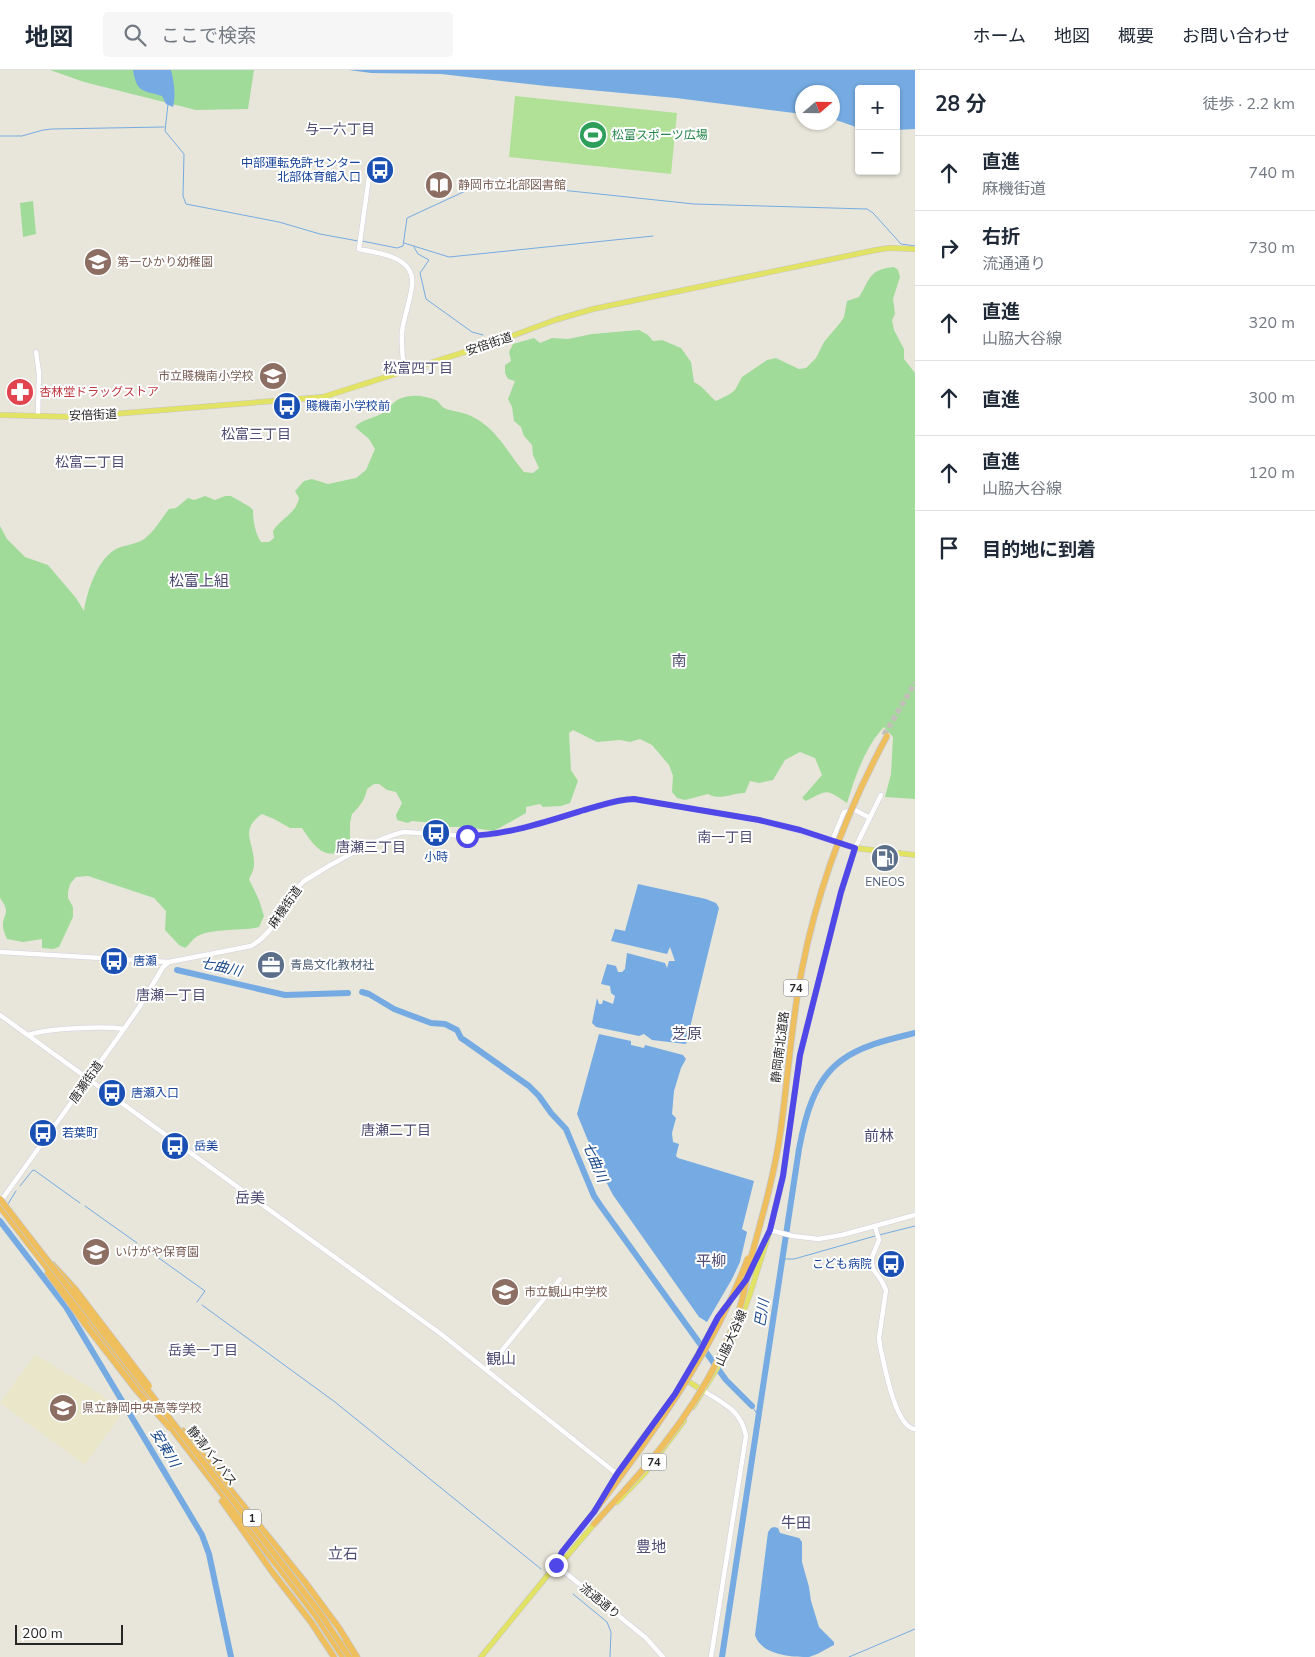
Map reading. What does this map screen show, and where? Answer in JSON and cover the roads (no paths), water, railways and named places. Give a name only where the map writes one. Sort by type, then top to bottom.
[{"type":"highway","name":"静岡南北道路","points":[[751,1253],[760,1222],[773,1161],[794,1004],[812,916],[828,862],[845,818],[886,736]]},
{"type":"highway","name":"1","points":[[0,1200],[336,1657]]},
{"type":"highway","name":"静清バイパス","points":[[0,1200],[259,1533],[334,1632],[350,1657]]},
{"type":"highway","name":"1","points":[[0,1208],[162,1407],[218,1472],[268,1539],[305,1582],[339,1628],[357,1657]]},
{"type":"highway","name":"静清バイパス","points":[[0,1208],[316,1616],[343,1657]]},
{"type":"highway","name":"74","points":[[594,1512],[663,1418],[700,1360],[751,1253]]},
{"type":"highway","name":"74","points":[[594,1524],[652,1459],[676,1428],[716,1363],[739,1311],[751,1253]]},
{"type":"highway","name":"1","points":[[46,1263],[60,1271],[131,1361],[181,1429],[192,1448]]},
{"type":"highway","name":"1","points":[[46,1263],[50,1279],[137,1391],[170,1428]]},
{"type":"highway","name":"1","points":[[232,1507],[320,1630],[336,1657]]},
{"type":"highway","name":"1","points":[[259,1533],[291,1568],[336,1630],[350,1657]]},
{"type":"main road","name":"安倍街道","points":[[0,414],[76,416],[124,414],[318,398],[494,343],[555,320],[593,309],[876,250],[889,248],[915,249]]},
{"type":"main road","name":"麻機街道","points":[[855,848],[915,855]]},
{"type":"main road","name":"74","points":[[773,1231],[783,1176],[800,1055],[841,892],[855,848]]},
{"type":"main road","name":"山脇大谷線","points":[[684,1379],[718,1317],[746,1280],[773,1231]]},
{"type":"main road","name":"山脇大谷線","points":[[704,1391],[721,1363],[744,1312],[773,1231]]},
{"type":"main road","name":"74","points":[[556,1565],[562,1552],[594,1512],[617,1474],[684,1379]]},
{"type":"main road","points":[[684,1379],[704,1391]]},
{"type":"main road","name":"74","points":[[482,1657],[556,1565],[567,1556],[594,1524],[645,1473],[668,1444],[704,1391]]},
{"type":"street","points":[[371,162],[359,248],[387,254],[402,262],[411,275],[412,287],[402,330],[404,370]]},
{"type":"street","points":[[36,352],[39,373],[38,416]]},
{"type":"street","points":[[855,848],[881,795]]},
{"type":"street","name":"麻機街道","points":[[0,952],[169,962],[251,946],[268,932],[304,881],[394,834],[404,832],[490,836],[617,801],[634,799],[759,820],[855,848]]},
{"type":"street","points":[[832,841],[844,812],[855,810],[870,818]]},
{"type":"street","name":"唐瀬街道","points":[[0,1200],[124,1029],[163,967],[169,962]]},
{"type":"street","points":[[0,1015],[441,1334],[617,1474]]},
{"type":"street","points":[[28,1035],[60,1030],[108,1027],[124,1029]]},
{"type":"street","points":[[773,1231],[818,1239],[831,1238],[915,1215]]},
{"type":"street","points":[[875,1226],[879,1240],[871,1260],[873,1269],[886,1290],[879,1338],[880,1346],[894,1401],[904,1424],[910,1429],[915,1429]]},
{"type":"street","points":[[486,1370],[560,1278]]},
{"type":"street","points":[[704,1391],[739,1416],[746,1436],[711,1657]]},
{"type":"street","name":"流通通り","points":[[556,1565],[646,1638],[663,1657]]},
{"type":"water","points":[[133,70],[171,70],[174,88],[173,107],[166,104],[162,96],[145,91],[139,87]]},
{"type":"water","points":[[349,70],[915,70],[915,129],[900,130],[900,85],[855,85],[855,127],[840,121],[840,85],[795,85],[795,113],[676,98],[441,74],[371,73]]},
{"type":"water","points":[[638,884],[706,899],[716,903],[719,908],[686,1044],[652,1040],[644,1034],[639,1036],[596,1027],[592,1023],[597,998],[599,1004],[602,1004],[603,1000],[613,1004],[615,996],[611,993],[610,986],[601,984],[607,964],[616,966],[618,972],[622,972],[625,969],[627,953],[665,963],[667,968],[669,961],[675,961],[670,947],[667,954],[611,941],[615,929],[625,931]]},
{"type":"water","points":[[599,1034],[631,1041],[631,1045],[644,1048],[645,1045],[683,1055],[686,1059],[681,1068],[674,1091],[672,1114],[676,1118],[672,1133],[673,1142],[679,1144],[676,1156],[754,1181],[742,1229],[747,1232],[740,1262],[707,1322],[699,1317],[613,1195],[601,1172],[577,1114]]},
{"type":"water","points":[[774,1527],[778,1528],[780,1533],[799,1538],[802,1542],[802,1562],[819,1627],[834,1642],[834,1645],[809,1657],[778,1654],[770,1651],[758,1642],[755,1635],[768,1532]]},
{"type":"waterway","points":[[168,104],[165,131],[184,154],[183,196],[186,204],[279,222],[320,234],[358,241]]},
{"type":"waterway","points":[[0,136],[22,136],[52,129],[164,127]]},
{"type":"waterway","points":[[362,241],[397,248],[403,246],[407,218],[485,182],[694,204],[867,209],[873,213],[901,244],[915,246]]},
{"type":"waterway","points":[[404,243],[449,257],[653,236]]},
{"type":"waterway","points":[[414,247],[418,254],[429,260],[420,273],[426,299],[472,332],[483,335]]},
{"type":"waterway","name":"七曲川","points":[[177,970],[285,995],[348,993]]},
{"type":"waterway","name":"七曲川","points":[[362,992],[369,994],[394,1009],[431,1023],[445,1024],[457,1030],[461,1038],[529,1086],[539,1096],[566,1129],[594,1196],[600,1205],[726,1380],[752,1406]]},
{"type":"waterway","name":"巴川","points":[[722,1657],[804,1124],[812,1100],[832,1068],[858,1050],[915,1033]]},
{"type":"waterway","points":[[20,1186],[34,1170],[80,1203]]},
{"type":"waterway","points":[[8,1204],[16,1191]]},
{"type":"waterway","points":[[85,1206],[137,1243]]},
{"type":"waterway","name":"安東川","points":[[0,1221],[66,1307],[202,1535],[209,1554],[231,1657]]},
{"type":"waterway","points":[[879,1235],[915,1226]]},
{"type":"waterway","points":[[782,1259],[794,1259],[875,1236]]},
{"type":"waterway","points":[[142,1246],[205,1291],[197,1302]]},
{"type":"waterway","points":[[202,1305],[335,1402],[541,1569]]},
{"type":"waterway","name":"巴川","points":[[752,1406],[757,1414],[758,1421]]},
{"type":"waterway","points":[[573,1594],[607,1622],[611,1632],[610,1657]]},
{"type":"waterway","points":[[849,1657],[915,1629]]},
{"type":"tunnel","points":[[884,735],[915,683]]},
{"type":"place","name":"松富スポーツ広場","points":[[593,135]]},
{"type":"place","name":"中部運転免許センター 北部体育館入口","points":[[380,170]]},
{"type":"place","name":"静岡市立北部図書館","points":[[439,185]]},
{"type":"place","name":"第一ひかり幼稚園","points":[[98,262]]},
{"type":"place","name":"市立賤機南小学校","points":[[273,376]]},
{"type":"place","name":"杏林堂ドラッグストア","points":[[20,392]]},
{"type":"place","name":"賤機南小学校前","points":[[287,406]]},
{"type":"place","name":"小時","points":[[436,833]]},
{"type":"place","name":"ENEOS","points":[[885,858]]},
{"type":"place","name":"唐瀬","points":[[114,961]]},
{"type":"place","name":"青島文化教材社","points":[[271,965]]},
{"type":"place","name":"唐瀬入口","points":[[112,1093]]},
{"type":"place","name":"若葉町","points":[[43,1133]]},
{"type":"place","name":"岳美","points":[[175,1146]]},
{"type":"place","name":"いけがや保育園","points":[[96,1252]]},
{"type":"place","name":"こども病院","points":[[891,1264]]},
{"type":"place","name":"市立観山中学校","points":[[505,1292]]},
{"type":"place","name":"県立静岡中央高等学校","points":[[63,1408]]},
{"type":"district","name":"与一六丁目","points":[[340,129]]},
{"type":"district","name":"松富四丁目","points":[[418,368]]},
{"type":"district","name":"松富三丁目","points":[[256,434]]},
{"type":"district","name":"松富二丁目","points":[[90,462]]},
{"type":"district","name":"松富上組","points":[[199,581]]},
{"type":"district","name":"南","points":[[679,661]]},
{"type":"district","name":"南一丁目","points":[[725,837]]},
{"type":"district","name":"唐瀬三丁目","points":[[371,847]]},
{"type":"district","name":"唐瀬一丁目","points":[[171,995]]},
{"type":"district","name":"芝原","points":[[687,1034]]},
{"type":"district","name":"唐瀬二丁目","points":[[396,1130]]},
{"type":"district","name":"前林","points":[[879,1136]]},
{"type":"district","name":"岳美","points":[[250,1198]]},
{"type":"district","name":"平柳","points":[[711,1261]]},
{"type":"district","name":"岳美一丁目","points":[[203,1350]]},
{"type":"district","name":"観山","points":[[501,1359]]},
{"type":"district","name":"牛田","points":[[796,1523]]},
{"type":"district","name":"豊地","points":[[651,1547]]},
{"type":"district","name":"立石","points":[[343,1554]]}]
